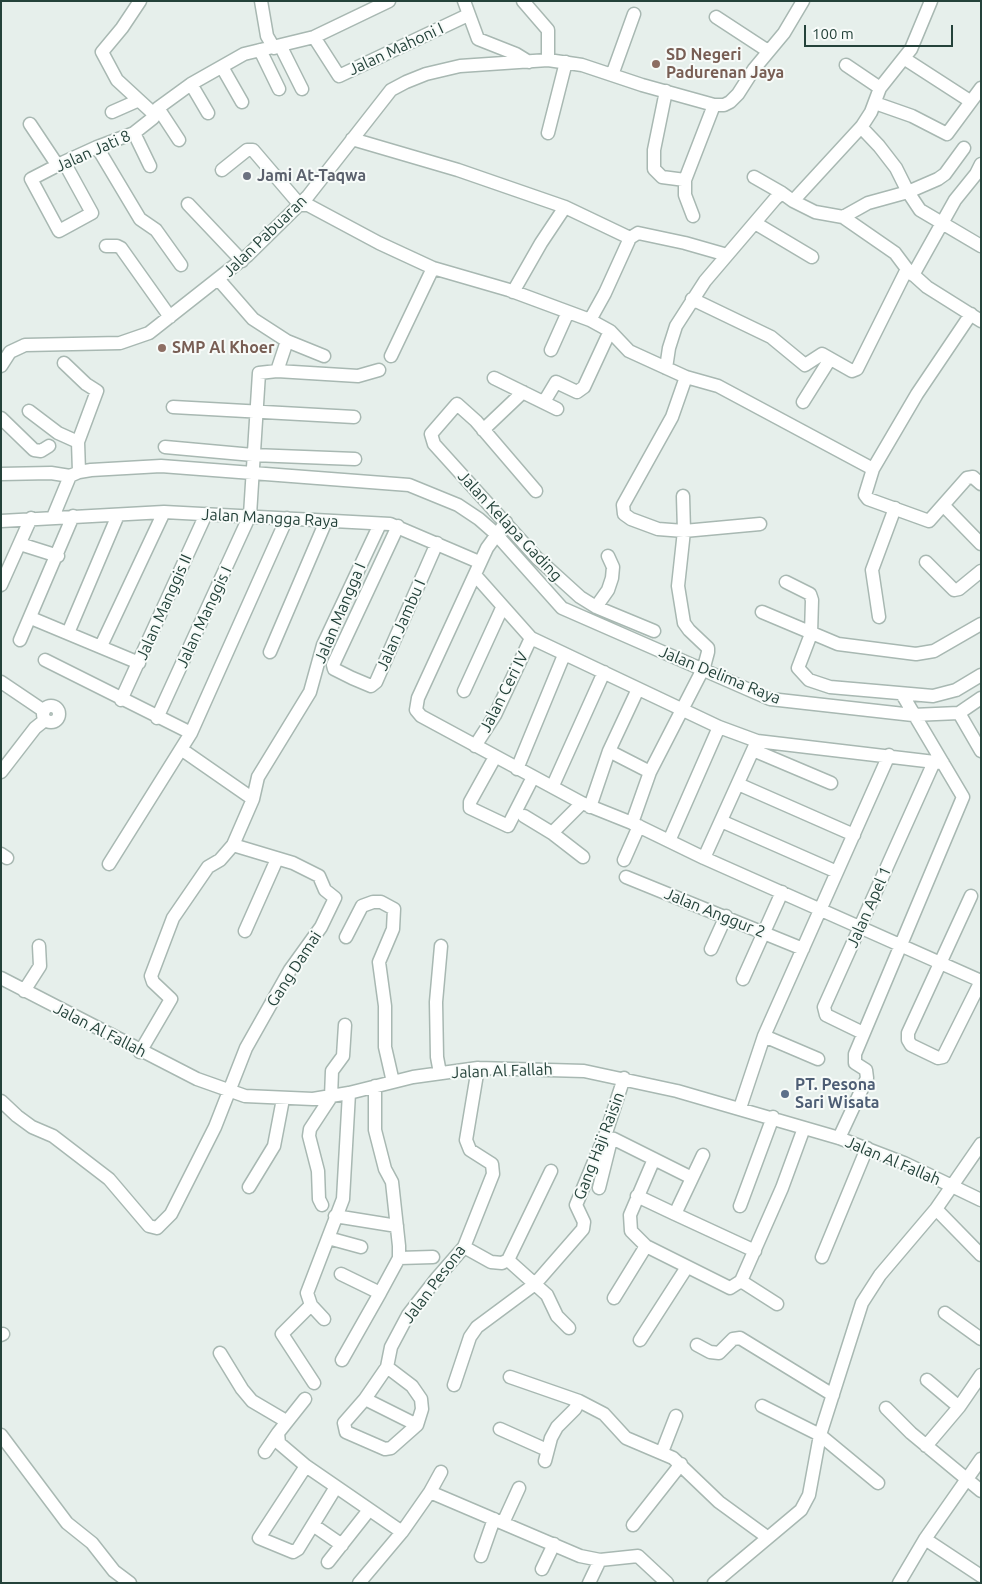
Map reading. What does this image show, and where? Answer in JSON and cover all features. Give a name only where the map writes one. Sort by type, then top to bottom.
[{"type":"street","points":[[140,1],[122,28],[102,52],[117,80],[137,101],[157,112],[179,140]]},
{"type":"street","points":[[261,1],[267,36],[278,47],[302,89]]},
{"type":"street","name":"Jalan Jati 8","points":[[61,164],[92,213],[58,230],[31,180],[61,164],[98,147],[134,133],[191,84],[244,54],[314,37],[389,1]]},
{"type":"street","points":[[464,1],[478,39],[516,54],[528,62]]},
{"type":"street","points":[[523,1],[548,30],[548,60]]},
{"type":"street","points":[[693,216],[685,195],[685,180],[714,105],[730,102],[768,51],[784,33],[803,1]]},
{"type":"street","points":[[793,201],[861,127],[875,103],[880,88],[905,59],[931,1]]},
{"type":"street","points":[[612,75],[634,14]]},
{"type":"street","name":"Jalan Mahoni I","points":[[314,37],[336,74],[340,75],[468,15]]},
{"type":"street","points":[[716,17],[768,51]]},
{"type":"street","points":[[260,50],[279,89]]},
{"type":"street","points":[[905,59],[970,102]]},
{"type":"street","name":"Jalan Pabuaran","points":[[1,366],[10,352],[25,345],[120,343],[149,333],[242,261],[300,204],[391,90],[426,74],[460,66],[548,60],[566,62],[714,105]]},
{"type":"street","points":[[548,132],[566,62]]},
{"type":"street","points":[[846,65],[880,88]]},
{"type":"street","points":[[222,67],[242,102]]},
{"type":"street","points":[[191,84],[208,113]]},
{"type":"street","points":[[875,103],[912,116],[947,134],[981,88]]},
{"type":"street","points":[[666,91],[654,150],[654,169],[662,177],[685,180]]},
{"type":"street","points":[[112,112],[137,101]]},
{"type":"street","points":[[30,124],[61,164]]},
{"type":"street","points":[[861,127],[896,168],[920,210],[981,246]]},
{"type":"street","points":[[134,133],[150,166]]},
{"type":"street","points":[[352,139],[458,170],[565,208],[630,238]]},
{"type":"street","points":[[692,300],[770,337],[805,365],[819,354],[850,370],[857,369],[910,272],[944,223],[955,200],[976,174],[981,164],[963,146],[945,174],[908,192],[868,203],[843,217]]},
{"type":"street","points":[[98,147],[140,219],[156,230],[181,265]]},
{"type":"street","points":[[222,170],[247,150],[253,150],[300,204],[308,205],[379,243],[434,268],[513,292],[590,320],[610,331],[628,351],[686,377],[718,386],[873,469]]},
{"type":"street","points":[[754,177],[814,212],[843,217],[895,252],[910,272],[927,287],[976,318],[917,394],[873,469],[865,495],[868,498],[929,521],[968,478],[973,477],[981,484]]},
{"type":"street","points":[[666,368],[669,348],[676,326],[692,300],[727,256],[782,193]]},
{"type":"street","points":[[188,204],[242,261]]},
{"type":"street","points":[[513,292],[540,243],[565,208]]},
{"type":"street","points":[[755,223],[812,257]]},
{"type":"street","points":[[590,320],[605,293],[630,238],[638,233],[648,234],[727,256]]},
{"type":"street","points":[[106,246],[121,248],[170,317]]},
{"type":"street","points":[[391,356],[434,268]]},
{"type":"street","points":[[219,280],[253,319],[287,341],[324,356]]},
{"type":"street","points":[[551,350],[568,312]]},
{"type":"street","points":[[544,402],[556,382],[577,392],[584,388],[610,331]]},
{"type":"street","points":[[277,372],[287,341]]},
{"type":"street","points":[[803,402],[830,359]]},
{"type":"street","points":[[52,517],[74,474],[78,442],[97,391],[86,384],[64,363]]},
{"type":"street","points":[[250,515],[259,373],[277,372],[358,376],[379,370]]},
{"type":"street","points":[[686,377],[672,417],[624,505],[624,514],[631,519],[658,529],[684,531],[760,524]]},
{"type":"street","points":[[494,378],[557,409]]},
{"type":"street","points":[[523,392],[483,430],[536,491]]},
{"type":"street","name":"Jalan Kelapa Gading","points":[[483,430],[457,404],[431,434],[434,444],[500,527],[580,597],[596,607],[654,631]]},
{"type":"street","points":[[173,407],[354,417]]},
{"type":"street","points":[[29,411],[58,433],[78,442]]},
{"type":"street","points":[[1,418],[34,450],[41,451],[49,446]]},
{"type":"street","points":[[165,447],[253,456],[355,459]]},
{"type":"street","points":[[1,474],[74,474],[161,466],[408,485],[463,508],[500,527],[479,562],[475,575],[416,703],[416,710],[421,716],[586,805],[636,824],[704,858],[899,946],[938,963],[981,981],[943,1058],[938,1058],[911,1045],[908,1040],[908,1033],[938,963],[971,896]]},
{"type":"street","points":[[624,860],[650,772],[703,669],[708,652],[708,648],[684,623],[678,586],[684,531],[683,496]]},
{"type":"street","points":[[943,505],[981,544]]},
{"type":"street","points":[[879,617],[872,570],[895,508]]},
{"type":"street","points":[[101,646],[164,512]]},
{"type":"street","name":"Jalan Mangga Raya","points":[[1,521],[164,512],[250,515],[380,524],[398,526],[479,562]]},
{"type":"street","name":"Jalan Manggis II","points":[[121,700],[206,514]]},
{"type":"street","points":[[68,633],[118,515]]},
{"type":"street","name":"Jalan Manggis I","points":[[157,718],[250,515]]},
{"type":"street","points":[[20,640],[58,556],[73,516]]},
{"type":"street","points":[[1,585],[31,518]]},
{"type":"street","points":[[109,864],[191,733],[287,518]]},
{"type":"street","points":[[270,652],[326,521]]},
{"type":"street","name":"Jalan Mangga I","points":[[140,1052],[171,999],[153,982],[150,976],[173,918],[208,867],[220,860],[233,845],[254,800],[258,777],[310,692],[323,645],[380,524]]},
{"type":"street","name":"Jalan Jambu I","points":[[398,526],[333,665],[334,669],[371,686],[376,682],[437,542]]},
{"type":"street","name":"Jalan Delima Raya","points":[[500,527],[562,608],[778,701],[913,716],[959,713]]},
{"type":"street","points":[[20,544],[58,556]]},
{"type":"street","points":[[596,607],[608,590],[612,578],[613,567],[608,556]]},
{"type":"street","points":[[926,562],[954,590],[959,589],[981,571]]},
{"type":"street","points":[[475,575],[502,608],[531,638],[832,783]]},
{"type":"street","points":[[786,582],[810,594],[812,600],[811,634],[798,668],[809,680],[823,686],[902,694],[944,695],[981,675]]},
{"type":"street","points":[[464,691],[502,608]]},
{"type":"street","points":[[762,612],[838,644],[926,654],[981,624]]},
{"type":"street","points":[[31,618],[139,663]]},
{"type":"street","name":"Jalan Ceri IV","points":[[475,746],[495,715],[531,638]]},
{"type":"street","points":[[517,769],[564,654]]},
{"type":"street","points":[[46,660],[121,700],[191,733]]},
{"type":"street","points":[[555,781],[604,672]]},
{"type":"street","points":[[1,682],[45,715],[1,772]]},
{"type":"street","points":[[552,833],[586,805],[638,689]]},
{"type":"street","points":[[839,1138],[867,1078],[866,1070],[854,1060],[863,1033],[963,797],[938,762],[902,694]]},
{"type":"street","points":[[981,698],[959,713],[981,751]]},
{"type":"street","points":[[669,841],[719,727]]},
{"type":"street","points":[[755,746],[889,755],[938,762]]},
{"type":"street","points":[[704,858],[755,746]]},
{"type":"street","points":[[181,749],[254,800]]},
{"type":"street","points":[[609,752],[650,772]]},
{"type":"street","points":[[743,1109],[767,1034],[889,755]]},
{"type":"street","points":[[495,756],[470,802],[470,808],[508,826],[533,777]]},
{"type":"street","name":"Jalan Apel 1","points":[[863,1033],[830,1017],[824,1011],[825,1002],[938,762]]},
{"type":"street","points":[[738,784],[854,835]]},
{"type":"street","points":[[524,816],[552,833],[583,857]]},
{"type":"street","points":[[720,820],[837,872]]},
{"type":"street","points":[[233,845],[277,860],[245,931]]},
{"type":"street","name":"Gang Damai","points":[[228,1092],[246,1048],[280,988],[321,927],[334,901],[334,895],[325,890],[318,876],[293,863],[277,860]]},
{"type":"street","name":"Jalan Anggur 2","points":[[626,877],[726,916],[803,949]]},
{"type":"street","points":[[743,979],[782,892]]},
{"type":"street","points":[[346,937],[362,906],[373,902],[381,902],[394,909],[393,929],[379,962],[385,1006],[385,1046],[393,1082]]},
{"type":"street","points":[[711,949],[726,916]]},
{"type":"street","points":[[24,991],[40,966],[39,946]]},
{"type":"street","points":[[440,1073],[437,1058],[436,1002],[441,946]]},
{"type":"street","name":"Jalan Al Fallah","points":[[1,978],[140,1052],[228,1092],[246,1096],[283,1099],[331,1097],[393,1082],[478,1068],[584,1071],[624,1078],[743,1109],[839,1138],[867,1148],[981,1200]]},
{"type":"street","points":[[322,1205],[319,1199],[318,1170],[309,1136],[310,1129],[331,1097],[332,1071],[343,1056],[345,1024]]},
{"type":"street","points":[[767,1034],[818,1059]]},
{"type":"street","name":"Jalan Pesona","points":[[388,1367],[391,1347],[408,1315],[464,1247],[494,1171],[492,1164],[470,1150],[466,1140],[478,1068]]},
{"type":"street","name":"Gang Haji Raisin","points":[[535,1284],[583,1229],[584,1222],[578,1213],[576,1205],[606,1133],[624,1078]]},
{"type":"street","points":[[342,1360],[399,1258],[392,1182],[385,1169],[376,1138],[375,1086]]},
{"type":"street","points":[[1,1101],[32,1127],[54,1136],[109,1179],[149,1226],[157,1228],[171,1214],[215,1127],[228,1092]]},
{"type":"street","points":[[324,1319],[311,1305],[307,1293],[344,1193],[349,1093]]},
{"type":"street","points":[[249,1187],[274,1146],[283,1099]]},
{"type":"street","points":[[740,1206],[772,1117]]},
{"type":"street","points":[[654,1158],[637,1196],[629,1224],[636,1238],[646,1246],[726,1287],[734,1287],[742,1281],[804,1128]]},
{"type":"street","points":[[599,1188],[610,1144],[614,1139],[692,1178]]},
{"type":"street","points":[[722,1580],[768,1536],[801,1510],[809,1496],[820,1435],[862,1303],[880,1275],[936,1209],[981,1144]]},
{"type":"street","points":[[822,1257],[867,1148]]},
{"type":"street","points":[[675,1214],[703,1155]]},
{"type":"street","points":[[464,1247],[491,1262],[502,1263],[508,1260],[551,1170]]},
{"type":"street","points":[[637,1196],[755,1251]]},
{"type":"street","points":[[936,1209],[981,1254]]},
{"type":"street","points":[[335,1216],[397,1226]]},
{"type":"street","points":[[328,1238],[361,1247]]},
{"type":"street","points":[[614,1298],[646,1246]]},
{"type":"street","points":[[399,1258],[433,1257]]},
{"type":"street","points":[[508,1260],[547,1295],[557,1316],[569,1328]]},
{"type":"street","points":[[640,1340],[687,1267]]},
{"type":"street","points":[[341,1274],[380,1293]]},
{"type":"street","points":[[742,1281],[777,1304]]},
{"type":"street","points":[[454,1385],[470,1337],[477,1327],[535,1284]]},
{"type":"street","points":[[311,1305],[282,1334],[314,1383]]},
{"type":"street","points":[[945,1313],[981,1339]]},
{"type":"street","points":[[697,1345],[710,1352],[719,1353],[733,1339],[740,1338],[833,1395]]},
{"type":"street","points":[[220,1353],[242,1389],[252,1401],[286,1421]]},
{"type":"street","points":[[388,1367],[412,1386],[421,1399],[422,1410],[417,1425],[389,1449],[346,1432],[344,1423],[365,1399],[388,1367]]},
{"type":"street","points":[[926,1446],[959,1407],[981,1375]]},
{"type":"street","points":[[510,1377],[579,1401],[604,1414],[626,1438],[662,1452],[681,1464],[719,1502],[768,1536]]},
{"type":"street","points":[[927,1380],[959,1407]]},
{"type":"street","points":[[264,1452],[286,1421],[305,1399]]},
{"type":"street","points":[[365,1399],[417,1425]]},
{"type":"street","points":[[500,1429],[546,1455],[557,1427],[572,1413],[579,1401]]},
{"type":"street","points":[[762,1406],[820,1435],[878,1483]]},
{"type":"street","points":[[886,1408],[926,1446],[981,1491]]},
{"type":"street","points":[[662,1452],[676,1416]]},
{"type":"street","points":[[278,1433],[277,1438],[283,1447],[306,1466],[402,1532]]},
{"type":"street","points":[[1,1435],[67,1523],[92,1543],[114,1571],[130,1583]]},
{"type":"street","points":[[900,1583],[925,1539],[981,1459]]},
{"type":"street","points":[[634,1525],[681,1464]]},
{"type":"street","points":[[306,1466],[254,1536],[293,1552],[298,1549],[336,1486]]},
{"type":"street","points":[[359,1583],[402,1532],[430,1492],[441,1472]]},
{"type":"street","points":[[481,1556],[498,1521],[519,1488]]},
{"type":"street","points":[[430,1492],[580,1556],[600,1560],[638,1556],[667,1583]]},
{"type":"street","points":[[328,1562],[369,1510]]},
{"type":"street","points":[[313,1525],[342,1545]]},
{"type":"street","points":[[925,1539],[981,1576]]},
{"type":"street","points":[[542,1569],[554,1544]]},
{"type":"street","points":[[589,1583],[600,1560]]},
{"type":"place","name":"SD Negeri Padurenan Jaya","points":[[656,64]]},
{"type":"place","name":"Jami At-Taqwa","points":[[247,176]]},
{"type":"place","name":"SMP Al Khoer","points":[[162,348]]},
{"type":"place","name":"PT. Pesona Sari Wisata","points":[[785,1094]]}]
